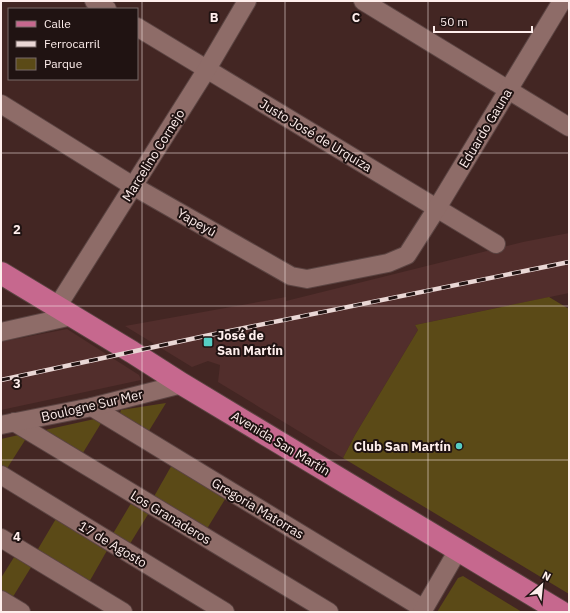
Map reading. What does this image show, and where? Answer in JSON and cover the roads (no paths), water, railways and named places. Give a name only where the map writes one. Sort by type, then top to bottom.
[{"type":"main road","name":"Avenida San Martín","points":[[1,273],[182,384],[561,612]]},
{"type":"street","points":[[94,1],[105,8]]},
{"type":"street","name":"Marcelino Cornejo","points":[[64,311],[134,186],[207,69],[247,1]]},
{"type":"street","points":[[363,1],[569,127]]},
{"type":"street","name":"Eduardo Gauna","points":[[407,254],[437,208],[562,1]]},
{"type":"street","name":"Justo José de Urquiza","points":[[138,28],[496,244]]},
{"type":"street","name":"Yapeyú","points":[[1,104],[134,186],[291,276],[307,279],[388,263],[407,254]]},
{"type":"street","points":[[1,332],[64,311]]},
{"type":"street","name":"Boulogne Sur Mer","points":[[7,424],[92,406],[182,384]]},
{"type":"street","name":"Gregoria Matorras","points":[[92,406],[423,610]]},
{"type":"street","name":"Los Granaderos","points":[[7,424],[329,612]]},
{"type":"street","name":"17 de Agosto","points":[[1,475],[225,612]]},
{"type":"street","points":[[1,538],[124,612]]},
{"type":"street","points":[[423,610],[458,550]]},
{"type":"street","points":[[1,600],[21,612]]},
{"type":"railway","points":[[1,380],[205,336],[569,262]]},
{"type":"place","name":"José de San Martín","points":[[208,342]]},
{"type":"place","name":"Club San Martín","points":[[459,446]]}]
